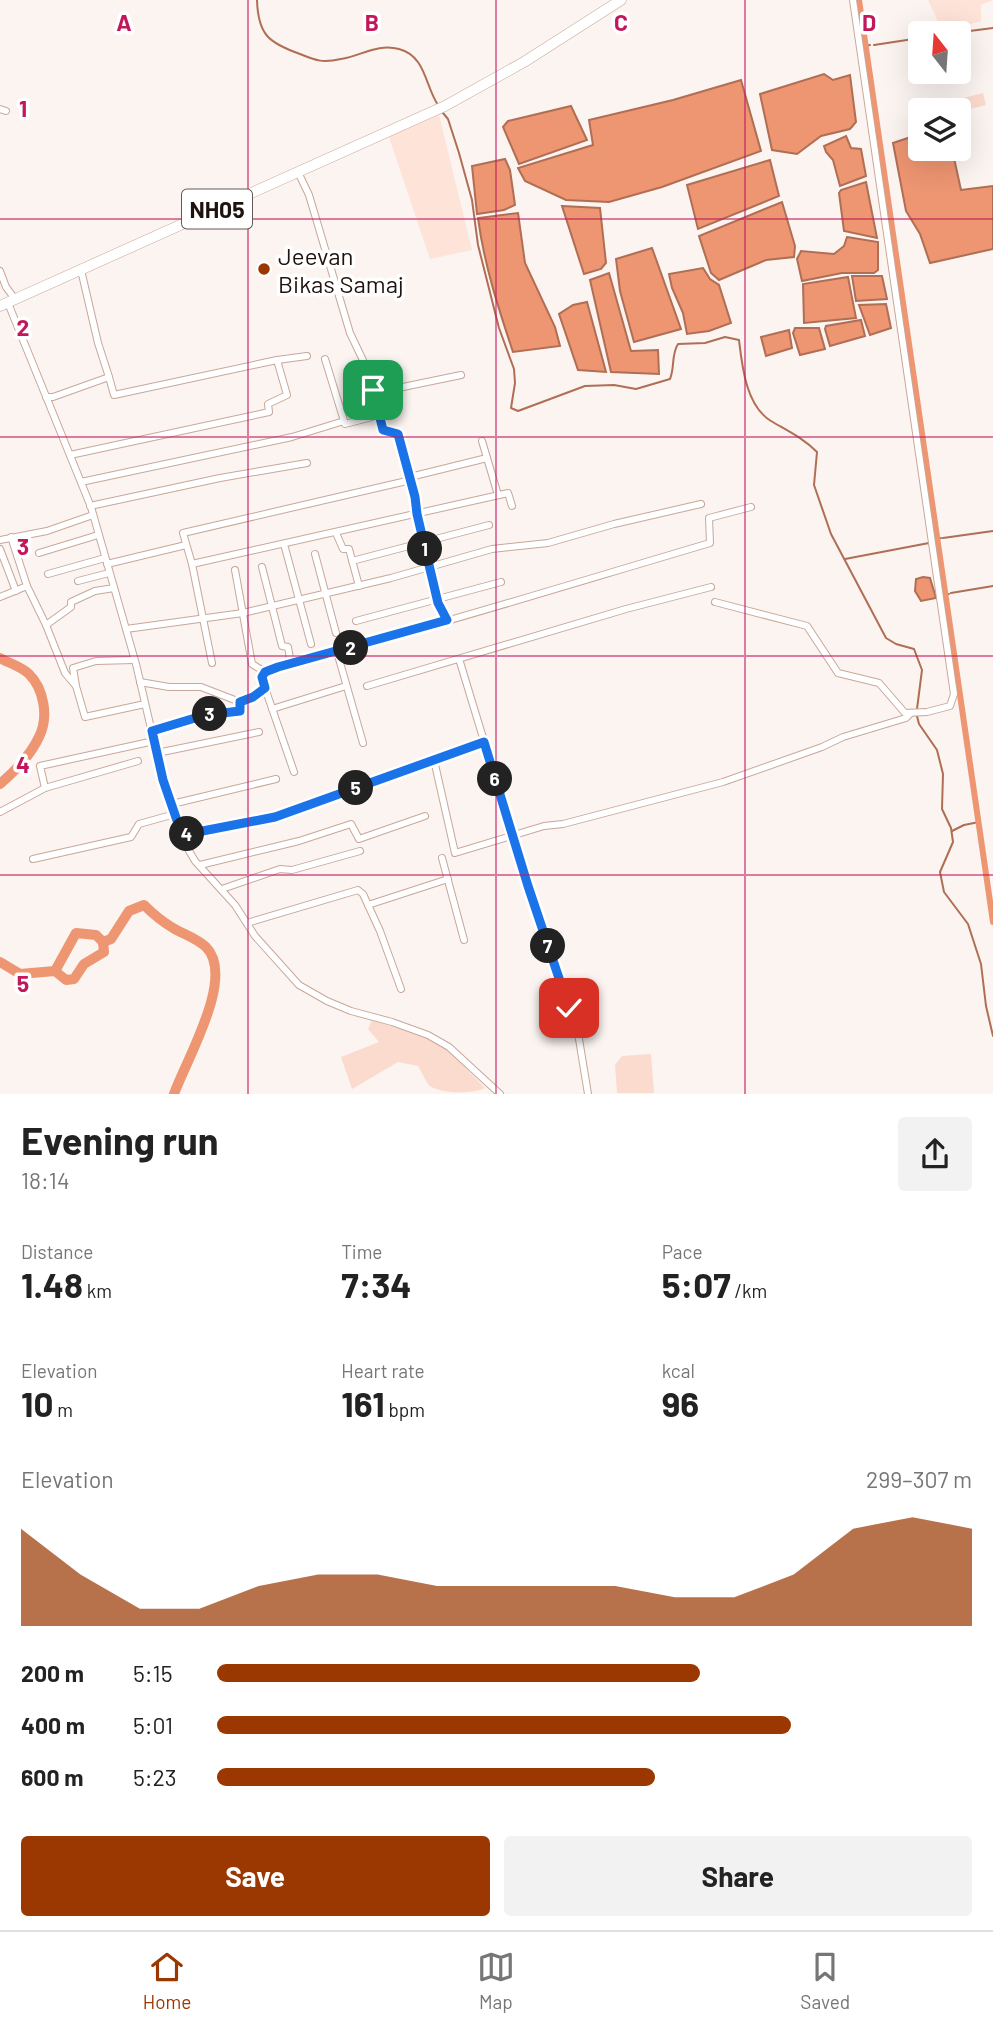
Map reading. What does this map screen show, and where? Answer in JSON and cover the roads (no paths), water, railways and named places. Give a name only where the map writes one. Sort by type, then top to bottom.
[{"type":"main road","name":"NH05","points":[[7,303],[446,106],[524,62],[618,1]]},
{"type":"street","points":[[715,602],[807,626],[838,673],[879,683],[905,713],[927,712],[950,706],[954,694],[853,0]]},
{"type":"street","points":[[298,172],[309,195],[344,317],[371,377],[383,430],[398,434],[411,479],[437,599],[447,620]]},
{"type":"street","points":[[81,270],[98,343],[114,395],[277,359],[307,356]]},
{"type":"street","points":[[0,271],[6,287],[7,303],[93,515],[126,629],[163,780],[184,844],[222,888],[280,966],[299,985],[351,1011],[428,1035],[449,1048],[500,1094]]},
{"type":"street","points":[[70,455],[269,412],[268,404],[288,395],[277,359]]},
{"type":"street","points":[[325,359],[345,424],[380,415]]},
{"type":"street","points":[[374,393],[461,375]]},
{"type":"street","points":[[46,397],[53,397],[109,377]]},
{"type":"street","points":[[81,482],[292,437],[344,421]]},
{"type":"street","points":[[482,441],[498,495]]},
{"type":"street","points":[[212,663],[183,533],[411,479],[487,458]]},
{"type":"street","points":[[90,506],[220,478],[307,463]]},
{"type":"street","points":[[192,564],[508,493],[512,506]]},
{"type":"street","points":[[126,629],[271,607],[492,549],[548,542],[701,504]]},
{"type":"street","points":[[294,772],[265,688],[262,677],[265,672],[710,543],[709,518],[751,507]]},
{"type":"street","points":[[0,540],[47,530],[93,515]]},
{"type":"street","points":[[352,561],[489,525]]},
{"type":"street","points":[[336,533],[343,550],[349,549],[359,586]]},
{"type":"street","points":[[39,553],[99,535]]},
{"type":"street","points":[[11,537],[27,586],[65,673],[76,685]]},
{"type":"street","points":[[284,544],[311,644]]},
{"type":"street","points":[[48,574],[186,545]]},
{"type":"street","points":[[0,549],[16,591]]},
{"type":"street","points":[[315,554],[336,633]]},
{"type":"street","points":[[262,567],[282,646],[288,647],[292,664]]},
{"type":"street","points":[[235,570],[251,664],[265,672]]},
{"type":"street","points":[[78,581],[109,573]]},
{"type":"street","points":[[356,621],[500,582]]},
{"type":"street","points":[[0,597],[27,586]]},
{"type":"street","points":[[368,686],[626,609],[711,587]]},
{"type":"street","points":[[46,625],[71,607],[71,602],[95,591],[114,588]]},
{"type":"street","points":[[337,652],[363,743]]},
{"type":"street","points":[[134,660],[96,661],[72,668],[85,717],[145,704]]},
{"type":"street","points":[[460,662],[512,835],[578,1033],[588,1094]]},
{"type":"street","points":[[140,682],[169,687],[201,687],[240,702],[265,688]]},
{"type":"street","points":[[272,709],[345,686]]},
{"type":"street","points":[[152,731],[205,715],[240,711],[240,702]]},
{"type":"street","points":[[434,760],[454,853],[512,835],[692,791],[822,747],[843,737],[906,718],[911,713]]},
{"type":"street","points":[[157,753],[259,732]]},
{"type":"street","points":[[46,788],[40,766],[154,741]]},
{"type":"street","points":[[182,835],[275,817],[484,742]]},
{"type":"street","points":[[0,812],[46,788],[138,761]]},
{"type":"street","points":[[172,804],[276,779]]},
{"type":"street","points":[[33,859],[131,837],[139,824],[175,814]]},
{"type":"street","points":[[200,865],[299,841],[351,824],[359,839],[425,816]]},
{"type":"street","points":[[222,888],[280,869],[292,870],[360,851]]},
{"type":"street","points":[[442,858],[464,940]]},
{"type":"street","points":[[368,905],[448,879]]},
{"type":"street","points":[[247,923],[358,890],[368,905],[401,989]]},
{"type":"waterway","points":[[257,0],[260,22],[267,36],[280,46],[311,58],[335,60],[384,48],[408,53],[420,65],[438,105]]},
{"type":"waterway","points":[[859,0],[993,922]]},
{"type":"waterway","points":[[971,31],[993,28]]},
{"type":"waterway","points":[[874,45],[908,40]]},
{"type":"waterway","points":[[865,46],[870,45]]},
{"type":"waterway","points":[[443,113],[448,119],[459,153],[472,200],[478,245],[499,328],[514,369],[511,408],[518,411],[585,386],[614,385],[636,389],[670,379],[674,352],[678,344],[705,343],[725,337],[739,340],[747,385],[756,406],[771,421],[817,452],[814,485],[831,534],[886,638],[914,649],[922,670],[917,709]]},
{"type":"waterway","points":[[943,538],[993,531]]},
{"type":"waterway","points":[[937,539],[941,538]]},
{"type":"waterway","points":[[845,559],[929,543]]},
{"type":"waterway","points":[[951,593],[993,586]]},
{"type":"waterway","points":[[0,658],[23,669],[34,680],[41,695],[44,712],[42,729],[36,743],[0,784]]},
{"type":"waterway","points":[[917,716],[919,724],[937,750],[943,774],[942,809],[951,828],[953,842],[940,872],[944,892],[968,924],[981,964],[993,1036]]},
{"type":"waterway","points":[[952,831],[979,822]]},
{"type":"waterway","points":[[0,962],[20,974],[55,971],[76,933],[96,935],[103,942],[111,939],[129,911],[144,905],[169,926],[206,947],[214,961],[212,998],[206,1019],[174,1094]]},
{"type":"waterway","points":[[55,971],[66,980],[74,979],[84,964],[104,952],[103,942]]},
{"type":"place","name":"Jeevan Bikas Samaj","points":[[264,269]]}]
